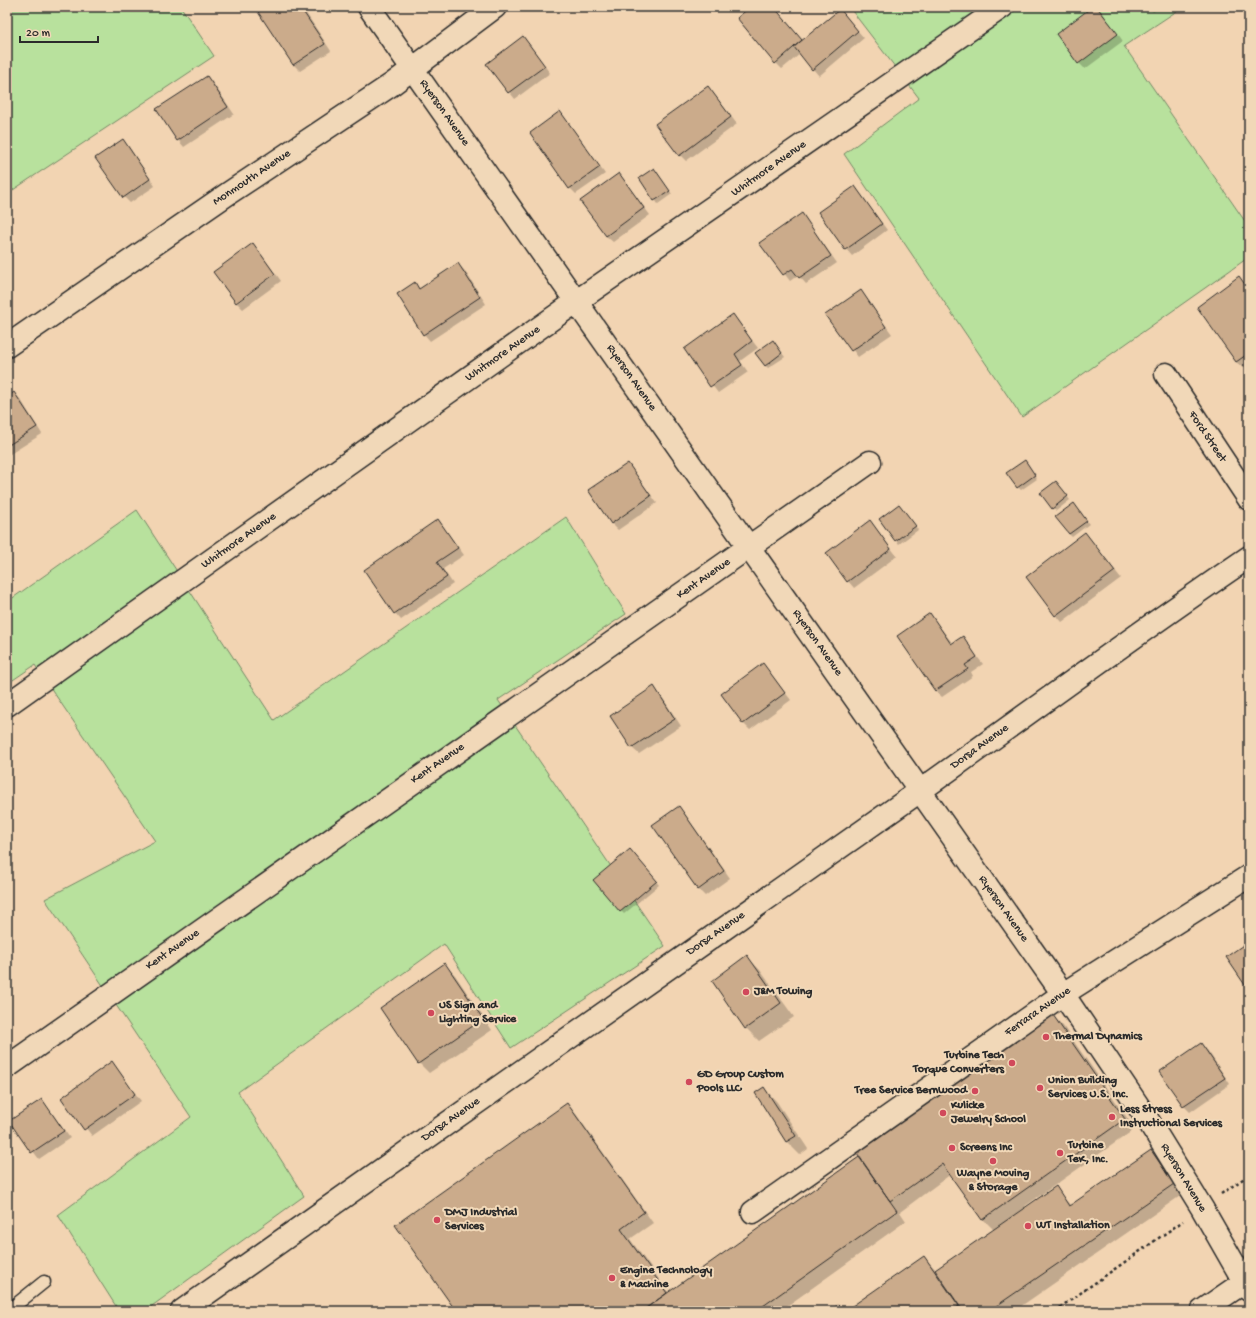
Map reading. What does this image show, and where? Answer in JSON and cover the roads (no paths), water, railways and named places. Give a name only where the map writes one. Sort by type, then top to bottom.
[{"type":"street","name":"Ryerson Avenue","points":[[369,7],[1063,994],[1149,1122],[1202,1208],[1246,1286]]},
{"type":"street","name":"Monmouth Avenue","points":[[7,346],[413,69],[495,7]]},
{"type":"street","name":"Whitmore Avenue","points":[[7,706],[577,301],[1002,7]]},
{"type":"street","name":"Ford Street","points":[[1166,374],[1249,500]]},
{"type":"street","name":"Kent Avenue","points":[[7,1067],[870,462]]},
{"type":"street","name":"Dorsa Avenue","points":[[182,1311],[398,1157],[920,790],[1164,614],[1249,557]]},
{"type":"street","name":"Ferrara Avenue","points":[[753,1212],[1063,994],[1249,876]]},
{"type":"street","points":[[1202,1311],[1246,1286]]},
{"type":"lane","points":[[8,1311],[44,1282]]},
{"type":"place","name":"J&M Towing","points":[[746,992]]},
{"type":"place","name":"US Sign and Lighting Service","points":[[431,1013]]},
{"type":"place","name":"Thermal Dynamics","points":[[1046,1037]]},
{"type":"place","name":"Turbine Tech Torque Converters","points":[[1012,1063]]},
{"type":"place","name":"GD Group Custom Pools LLC","points":[[689,1082]]},
{"type":"place","name":"Union Building Services U.S. Inc.","points":[[1040,1088]]},
{"type":"place","name":"Tree Service Bernwood","points":[[975,1091]]},
{"type":"place","name":"Kulicke Jewelry School","points":[[943,1113]]},
{"type":"place","name":"Less Stress Instructional Services","points":[[1112,1117]]},
{"type":"place","name":"Screens Inc","points":[[952,1148]]},
{"type":"place","name":"Turbine TeK, Inc.","points":[[1060,1153]]},
{"type":"place","name":"Wayne Moving & Storage","points":[[993,1161]]},
{"type":"place","name":"DMJ Industrial Services","points":[[437,1220]]},
{"type":"place","name":"WT Installation","points":[[1028,1226]]},
{"type":"place","name":"Engine Technology & Machine","points":[[612,1278]]}]
